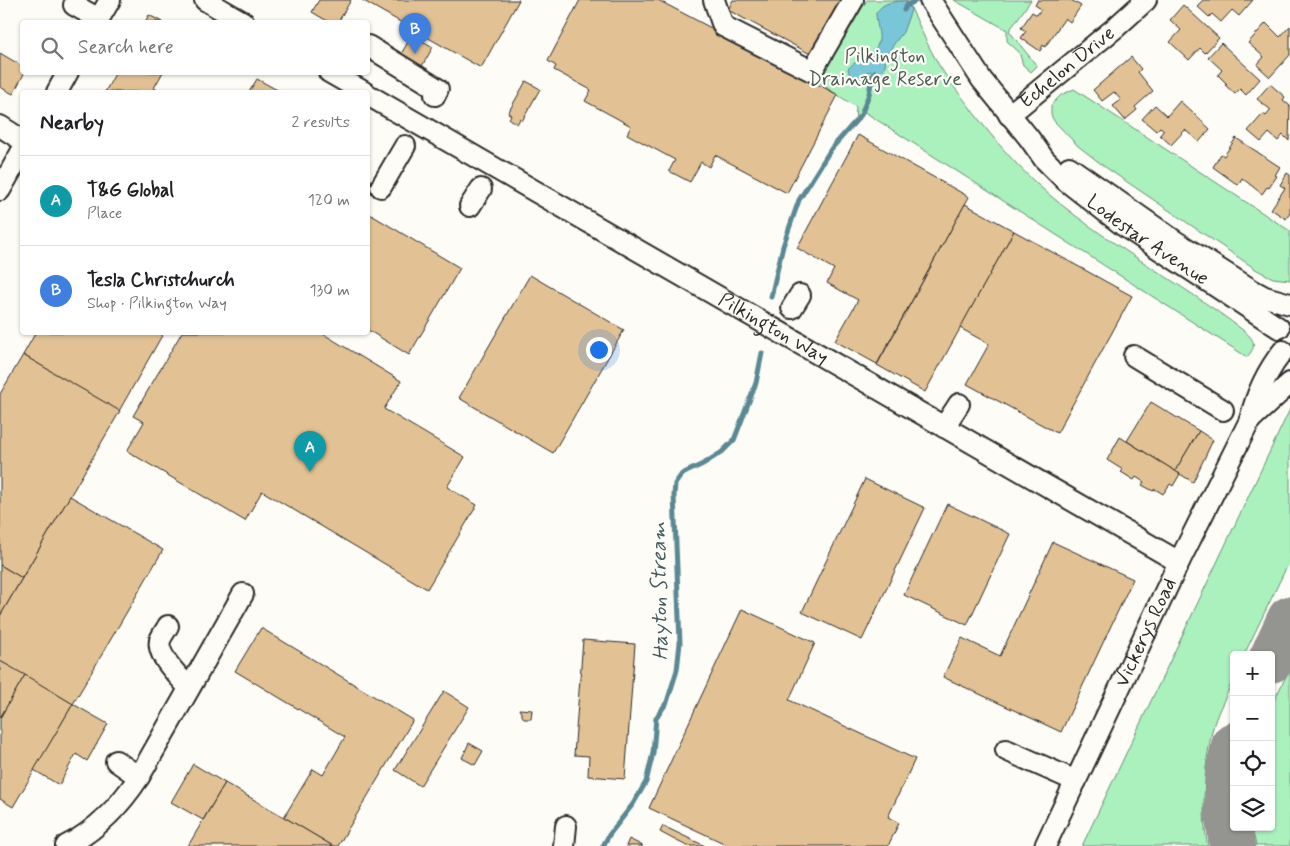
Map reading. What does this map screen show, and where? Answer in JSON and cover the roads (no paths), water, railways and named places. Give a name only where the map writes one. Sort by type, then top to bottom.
[{"type":"street","points":[[99,20],[110,0]]},
{"type":"street","points":[[205,0],[240,20]]},
{"type":"street","points":[[714,0],[723,26],[812,72],[853,0]]},
{"type":"street","name":"Echelon Drive","points":[[1009,115],[1115,28],[1146,0]]},
{"type":"street","points":[[74,5],[96,20]]},
{"type":"street","name":"Lodestar Avenue","points":[[932,5],[982,80],[1044,159],[1065,180],[1124,226],[1279,328]]},
{"type":"street","points":[[370,47],[438,89],[435,95]]},
{"type":"street","points":[[58,90],[66,75]]},
{"type":"street","points":[[334,75],[360,90]]},
{"type":"street","name":"Pilkington Way","points":[[370,96],[1179,562]]},
{"type":"street","points":[[0,126],[20,139]]},
{"type":"street","name":"Lodestar Avenue","points":[[1029,138],[1112,199],[1191,251],[1265,297],[1290,304]]},
{"type":"street","points":[[380,187],[404,146]]},
{"type":"street","points":[[0,190],[20,155]]},
{"type":"street","points":[[470,206],[481,190]]},
{"type":"street","points":[[1286,356],[1278,336],[1283,318],[1290,311]]},
{"type":"street","points":[[1134,356],[1223,410]]},
{"type":"street","name":"Vickerys Road","points":[[1045,846],[1179,562],[1250,420],[1254,402],[1275,361],[1286,356]]},
{"type":"street","name":"Vickerys Road","points":[[1250,420],[1290,383]]},
{"type":"street","points":[[944,427],[959,404]]},
{"type":"street","points":[[73,844],[106,819],[140,777],[243,594]]},
{"type":"street","points":[[168,626],[160,639],[162,655],[189,688]]},
{"type":"street","points":[[1006,750],[1076,781]]},
{"type":"street","points":[[116,761],[140,777]]},
{"type":"street","points":[[564,846],[566,826]]},
{"type":"water","points":[[906,1],[911,10],[903,32],[888,52],[884,69],[872,77],[871,71],[858,78],[850,76],[848,69],[870,53],[877,45],[879,37],[876,13],[887,4]]},
{"type":"waterway","name":"Hayton Stream","points":[[904,10],[906,6],[917,0]]},
{"type":"waterway","name":"Hayton Stream","points":[[771,297],[783,246],[799,200],[831,149],[861,115],[875,72]]},
{"type":"waterway","name":"Hayton Stream","points":[[603,846],[646,782],[653,753],[656,718],[667,702],[677,670],[680,643],[675,484],[682,474],[722,452],[734,440],[756,383],[762,353]]},
{"type":"place","name":"Tesla Christchurch","points":[[415,54]]},
{"type":"place","name":"T&G Global","points":[[310,472]]},
{"type":"park label","name":"Pilkington Drainage Reserve","points":[[885,68]]}]
